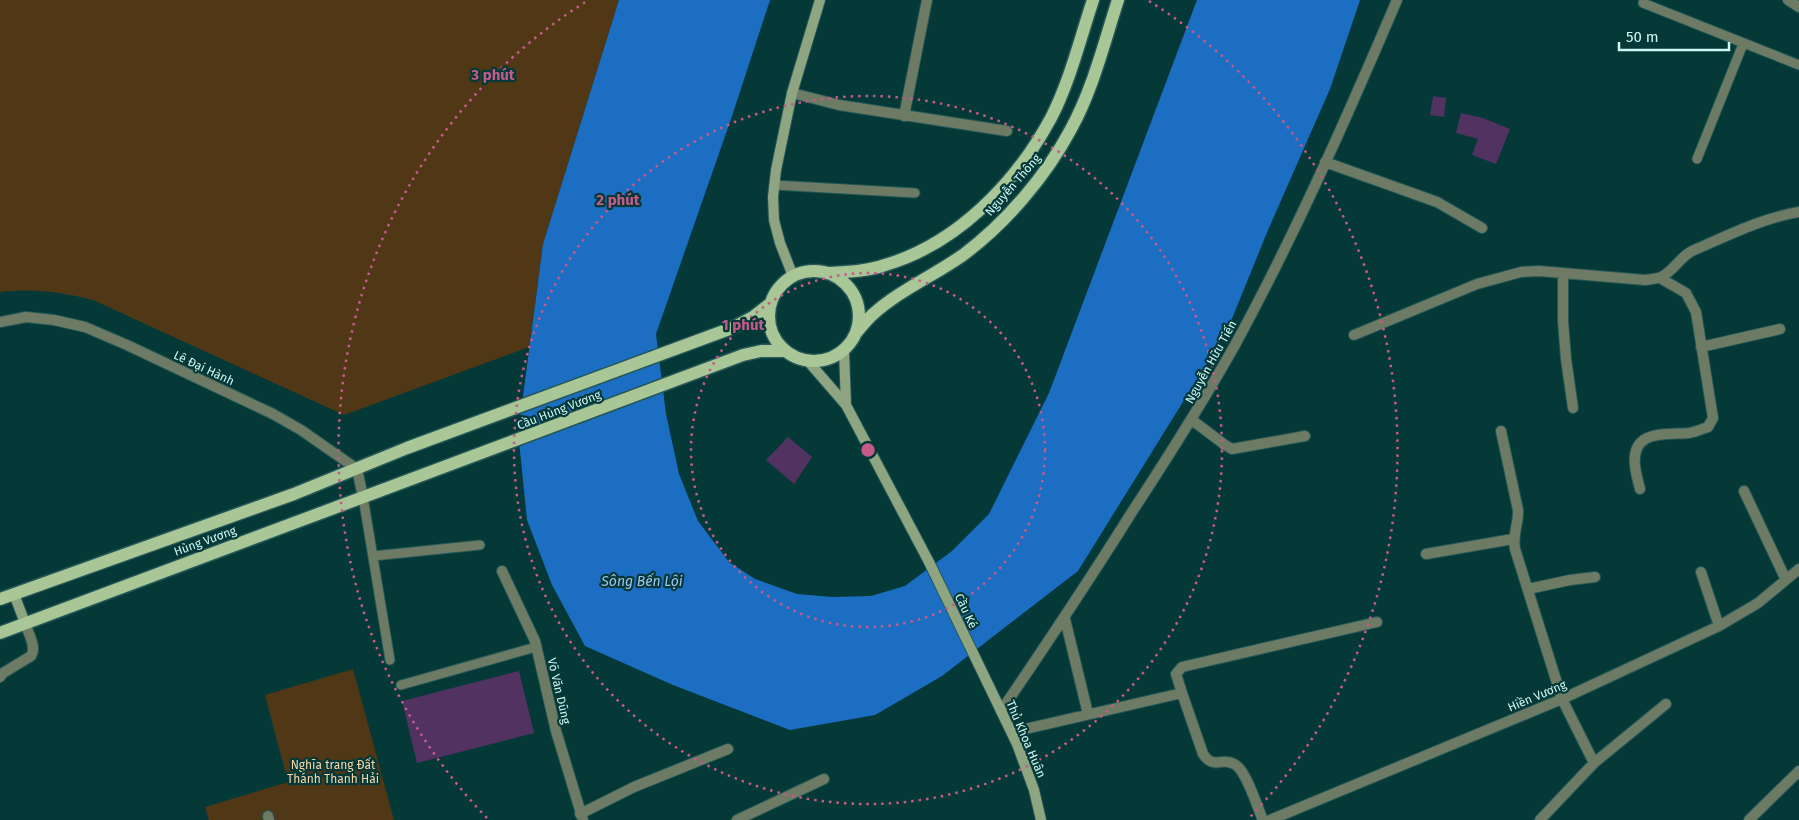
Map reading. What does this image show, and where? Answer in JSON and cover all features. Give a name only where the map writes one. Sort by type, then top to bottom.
[{"type":"main road","points":[[793,276],[774,220],[774,185],[792,93],[820,0]]},
{"type":"main road","name":"Nguyễn Thông","points":[[829,273],[884,266],[912,256],[938,242],[967,221],[1002,187],[1030,152],[1051,117],[1065,86],[1093,0]]},
{"type":"main road","name":"Nguyễn Thông","points":[[856,333],[871,316],[889,302],[964,254],[1019,203],[1049,166],[1072,128],[1087,93],[1118,0]]},
{"type":"main road","points":[[817,271],[829,273],[845,283],[856,297],[859,321],[856,333],[844,350],[828,359],[807,360],[796,357],[778,343],[771,329],[769,313],[771,303],[783,283],[793,276],[817,271]]},
{"type":"main road","name":"Cầu Hùng Vương","points":[[407,448],[732,328],[753,318],[771,303]]},
{"type":"main road","points":[[844,350],[846,405]]},
{"type":"main road","name":"Cầu Hùng Vương","points":[[420,477],[743,355],[761,351],[786,351]]},
{"type":"main road","points":[[807,360],[846,405]]},
{"type":"main road","name":"Cầu Ké","points":[[846,405],[929,562],[980,670]]},
{"type":"main road","name":"Hùng Vương","points":[[0,599],[294,494],[407,448]]},
{"type":"main road","name":"Hùng Vương","points":[[0,633],[420,477]]},
{"type":"main road","points":[[14,594],[25,624]]},
{"type":"main road","name":"Thủ Khoa Huân","points":[[980,670],[1012,732],[1034,790],[1041,820]]},
{"type":"street","points":[[904,116],[928,0]]},
{"type":"street","name":"Nguyễn Hữu Tiến","points":[[1001,711],[1065,619],[1192,420],[1256,306],[1348,116],[1397,0]]},
{"type":"street","points":[[1788,0],[1799,7]]},
{"type":"street","points":[[792,93],[839,105],[1007,131]]},
{"type":"street","points":[[1325,162],[1437,202],[1482,228]]},
{"type":"street","points":[[1354,335],[1477,284],[1521,272],[1540,271],[1645,280],[1660,278],[1686,254],[1692,251],[1776,217],[1799,212]]},
{"type":"street","points":[[1563,274],[1563,321],[1566,359],[1574,408]]},
{"type":"street","points":[[1640,489],[1635,464],[1637,449],[1643,440],[1658,434],[1690,433],[1708,428],[1713,418],[1696,312],[1691,301],[1682,290],[1660,278]]},
{"type":"street","name":"Lê Đại Hành","points":[[0,322],[26,317],[54,320],[85,327],[273,414],[301,430],[357,469]]},
{"type":"street","points":[[1701,346],[1780,329]]},
{"type":"street","points":[[1192,420],[1224,445],[1232,448],[1305,436]]},
{"type":"street","points":[[1500,431],[1518,510],[1519,520],[1513,539],[1562,699],[1594,763]]},
{"type":"street","points":[[357,469],[363,497]]},
{"type":"street","points":[[1744,490],[1786,580]]},
{"type":"street","points":[[1426,554],[1513,539]]},
{"type":"street","name":"Hiền Vương","points":[[1270,820],[1284,817],[1562,699],[1719,626],[1753,606],[1799,569]]},
{"type":"street","name":"Võ Văn Dũng","points":[[502,571],[532,634],[556,731],[581,817]]},
{"type":"street","points":[[1701,572],[1719,626]]},
{"type":"street","points":[[1528,589],[1595,577]]},
{"type":"street","points":[[1065,619],[1088,714]]},
{"type":"street","points":[[1263,820],[1244,775],[1237,766],[1232,762],[1213,763],[1207,760],[1203,754],[1176,674],[1182,667],[1377,622]]},
{"type":"street","points":[[0,677],[33,653],[25,624]]},
{"type":"street","points":[[1012,732],[1182,693]]},
{"type":"street","points":[[1540,820],[1594,763],[1666,704]]},
{"type":"street","points":[[581,817],[634,787],[728,749]]},
{"type":"street","points":[[1749,820],[1799,771]]},
{"type":"street","points":[[737,820],[824,779]]},
{"type":"lane","points":[[1643,3],[1799,65]]},
{"type":"lane","points":[[1698,159],[1743,44]]},
{"type":"lane","points":[[774,185],[916,193]]},
{"type":"lane","points":[[363,497],[390,660]]},
{"type":"lane","points":[[373,556],[480,545]]},
{"type":"lane","points":[[401,685],[536,647]]},
{"type":"green space","points":[[0,0],[619,0],[543,244],[529,347],[344,415],[93,300],[70,295],[24,290],[0,292]]},
{"type":"green space","name":"Nghĩa trang Đất Thánh Thanh Hải","points":[[353,669],[394,820],[209,820],[205,807],[288,782],[265,695]]},
{"type":"water","name":"Sông Bến Lội","points":[[619,0],[770,0],[732,116],[656,334],[666,414],[679,474],[698,521],[729,562],[755,579],[797,594],[832,597],[871,596],[905,586],[952,551],[989,514],[1049,393],[1197,0],[1360,0],[1330,89],[1268,230],[1227,331],[1078,571],[942,676],[875,715],[790,730],[673,685],[585,646],[552,585],[527,520],[519,441],[520,419],[543,244]]},
{"type":"building","points":[[1433,96],[1446,98],[1444,117],[1430,115]]},
{"type":"building","points":[[1461,113],[1483,118],[1510,129],[1496,164],[1472,155],[1478,139],[1456,133]]},
{"type":"building","points":[[788,437],[812,457],[794,484],[766,460]]},
{"type":"building","points":[[519,671],[534,733],[417,763],[402,701]]}]
